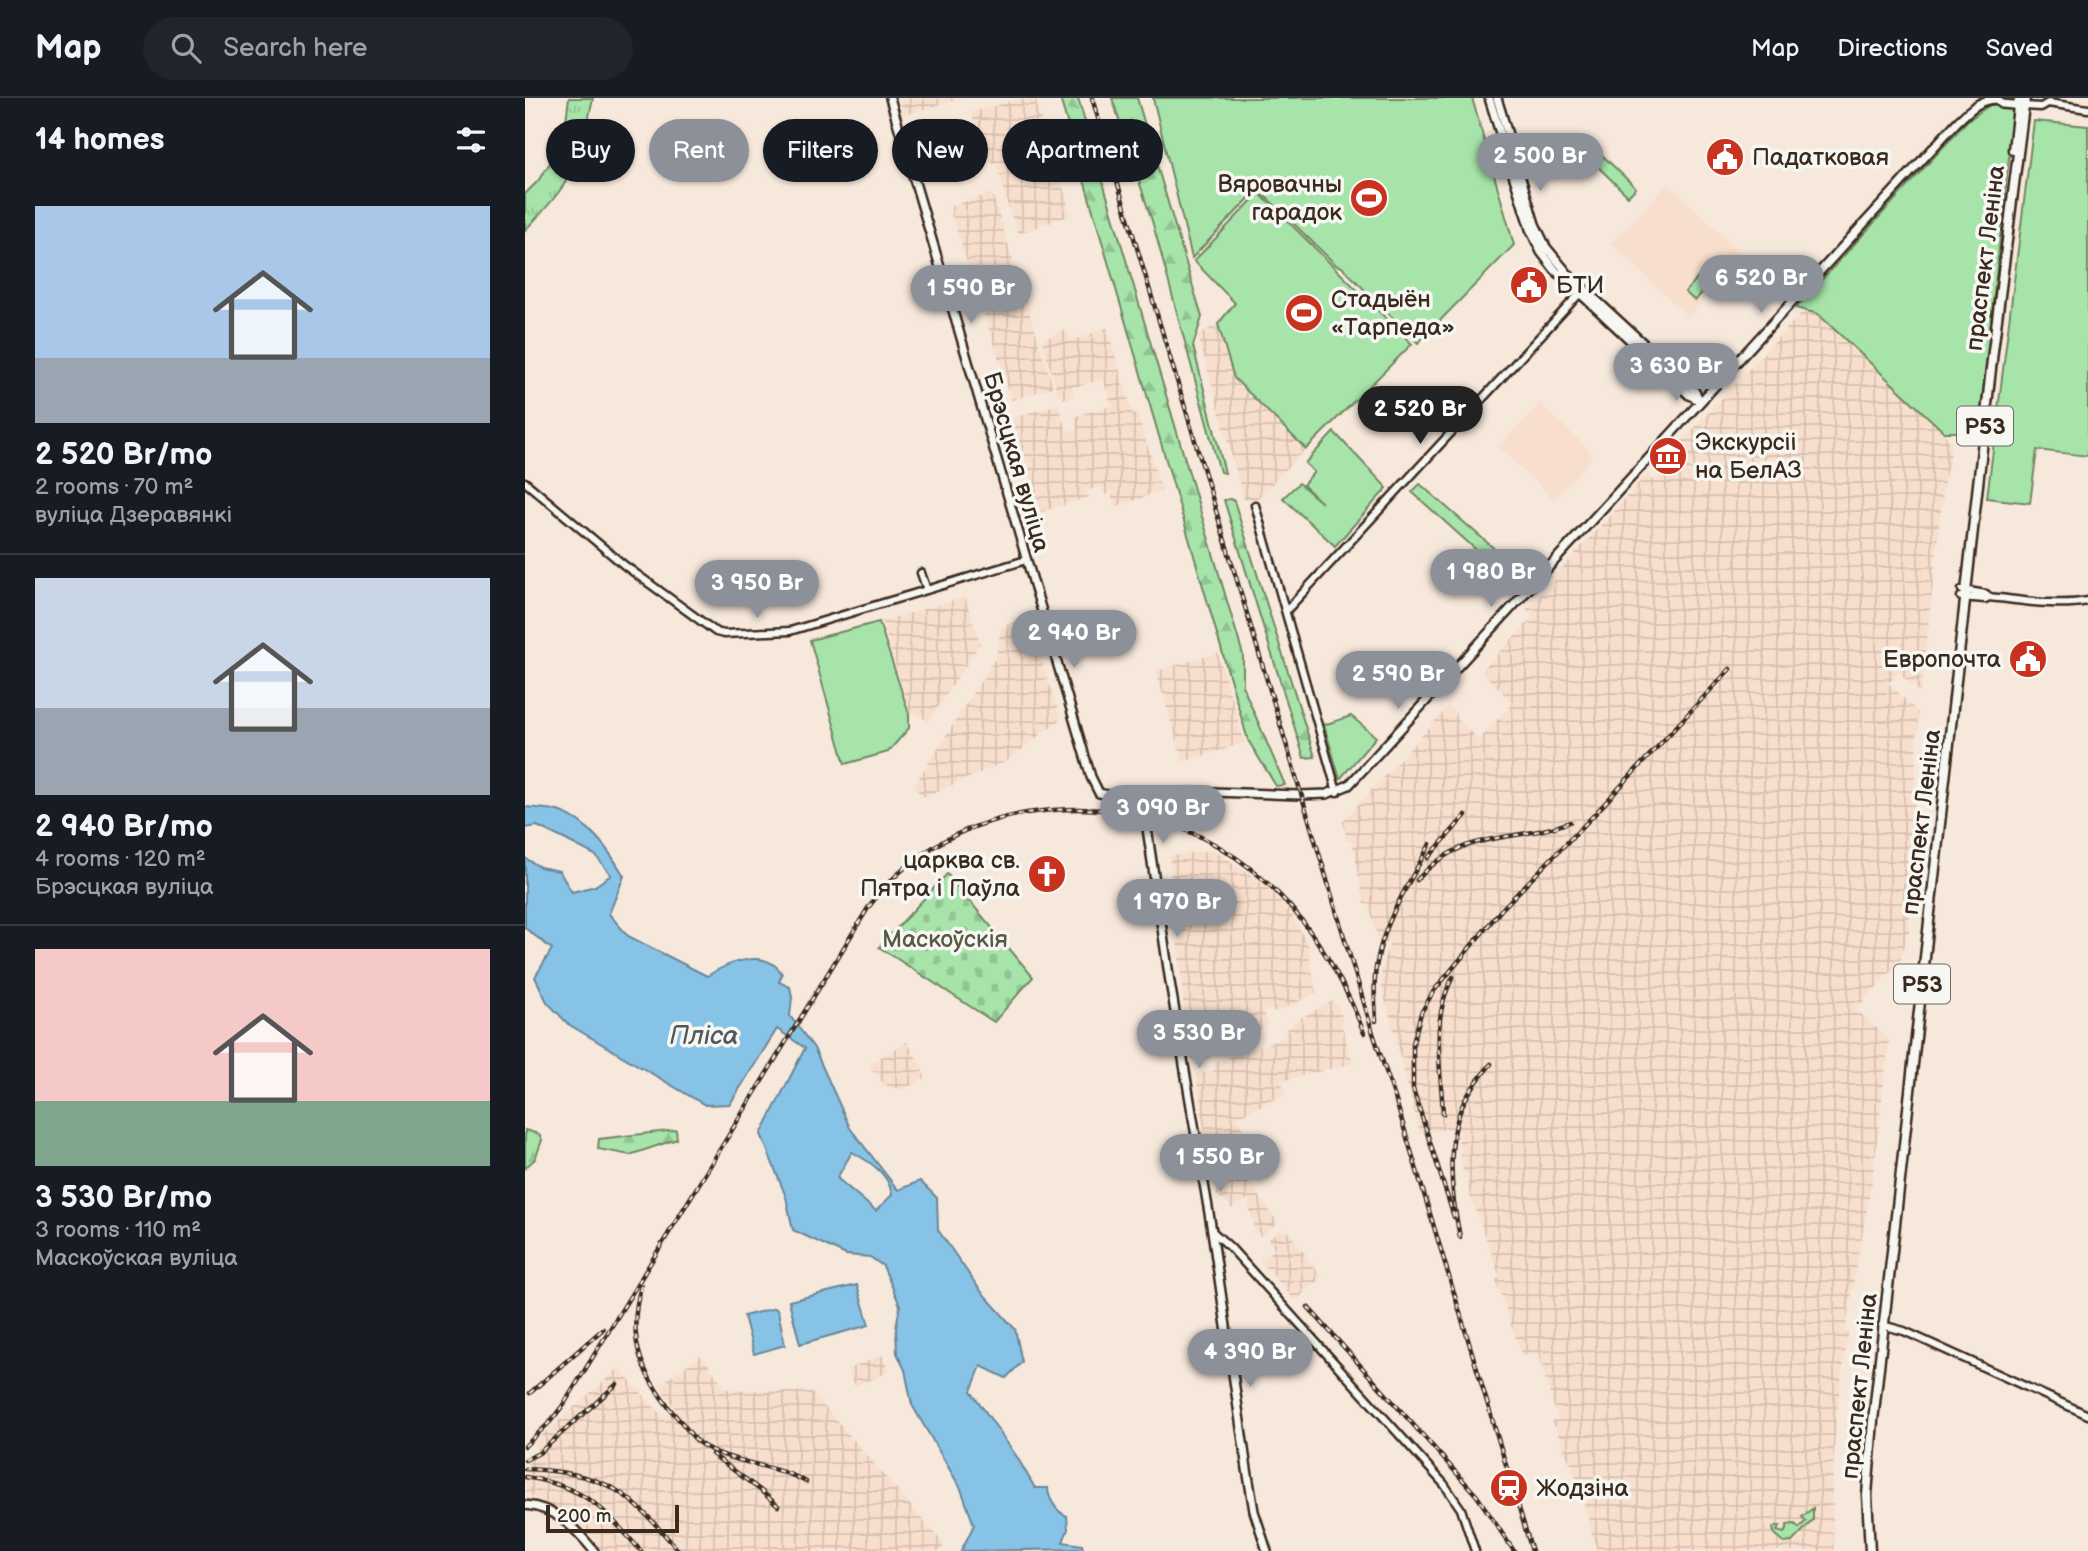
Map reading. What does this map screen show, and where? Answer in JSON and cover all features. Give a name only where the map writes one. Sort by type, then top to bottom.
[{"type":"main road","name":"Брэсцкая вуліца","points":[[890,98],[1026,560],[1094,785],[1099,793],[1142,795],[1213,792],[1299,795],[1337,792]]},
{"type":"main road","points":[[1489,98],[1496,103],[1538,230],[1560,265],[1582,291],[1672,375],[1694,390],[1701,401]]},
{"type":"main road","points":[[1337,792],[1349,785],[1957,122],[1983,100],[1999,98],[2003,104],[2023,104]]},
{"type":"main road","name":"праспект Леніна","points":[[1868,1551],[1864,1478],[1964,594],[2023,104]]},
{"type":"main road","name":"праспект Леніна","points":[[1868,1551],[1868,1478],[1883,1338],[1882,1325],[1886,1311],[1964,594]]},
{"type":"main road","points":[[1142,795],[1247,1469],[1254,1511],[1268,1551]]},
{"type":"main road","points":[[525,1505],[542,1508],[559,1517],[594,1551]]},
{"type":"street","points":[[2042,98],[2048,103],[2088,108]]},
{"type":"street","points":[[2023,104],[2041,107],[2048,103]]},
{"type":"street","points":[[1286,611],[1405,487],[1413,474],[1582,291]]},
{"type":"street","points":[[1413,474],[1420,480]]},
{"type":"street","points":[[525,482],[624,565],[716,632],[758,634],[790,631],[1026,560]]},
{"type":"street","points":[[1255,505],[1337,792]]},
{"type":"street","points":[[922,573],[927,590]]},
{"type":"street","points":[[1964,594],[2060,603],[2088,601]]},
{"type":"street","points":[[1212,1231],[1230,1247],[1444,1483],[1461,1509],[1475,1551]]},
{"type":"street","points":[[1886,1311],[1888,1319],[1896,1329]]},
{"type":"street","points":[[1882,1325],[2088,1415]]},
{"type":"street","points":[[1883,1338],[1887,1331],[1896,1329]]},
{"type":"shaded area","points":[[899,98],[962,98],[903,115]]},
{"type":"shaded area","points":[[1035,98],[1041,119],[1002,119],[1002,182],[1062,182],[1071,215],[1020,233],[1017,231],[996,164],[992,164],[988,155],[988,119],[973,119],[970,112]]},
{"type":"shaded area","points":[[1668,183],[1746,258],[1688,317],[1611,243]]},
{"type":"shaded area","points":[[992,193],[1053,387],[1012,400],[949,207]]},
{"type":"shaded area","points":[[1803,311],[1818,313],[1944,432],[1952,448],[1944,482],[1921,693],[1899,673],[1888,683],[1918,712],[1909,930],[1900,962],[1856,1009],[1889,1040],[1873,1175],[1845,1332],[1848,1333],[1836,1417],[1832,1490],[1834,1551],[1597,1551],[1578,1482],[1552,1421],[1558,1419],[1537,1353],[1522,1357],[1496,1280],[1500,1277],[1467,1187],[1469,1177],[1463,1172],[1458,1144],[1460,1132],[1451,1129],[1420,1133],[1381,984],[1382,966],[1390,941],[1378,941],[1369,905],[1364,905],[1352,841],[1347,841],[1343,821],[1448,707],[1455,711],[1457,719],[1479,740],[1513,703],[1485,675],[1484,668],[1533,617],[1526,610],[1647,474],[1655,481],[1666,468],[1662,463]]},
{"type":"shaded area","points":[[1218,324],[1234,378],[1306,449],[1258,498],[1244,500],[1198,335]]},
{"type":"shaded area","points":[[1107,328],[1133,414],[1137,413],[1162,491],[1115,507],[1111,493],[1105,495],[1101,486],[1087,491],[1089,497],[1041,512],[1012,418],[1058,404],[1067,431],[1077,429],[1074,416],[1112,406],[1103,379],[1072,388],[1075,396],[1064,399],[1057,392],[1042,340],[1066,330],[1070,341]]},
{"type":"shaded area","points":[[1540,403],[1593,457],[1554,500],[1498,447]]},
{"type":"shaded area","points":[[965,597],[980,644],[929,721],[910,712],[882,621]]},
{"type":"shaded area","points":[[1027,618],[1061,719],[1007,761],[925,797],[913,787],[996,657],[1001,627]]},
{"type":"shaded area","points":[[1218,653],[1245,743],[1183,762],[1156,671]]},
{"type":"shaded area","points":[[1214,850],[1255,878],[1290,912],[1308,945],[1316,993],[1278,1012],[1263,1010],[1268,1025],[1194,1065],[1186,1027],[1169,856]]},
{"type":"shaded area","points":[[1332,1001],[1337,1004],[1343,1020],[1341,1022],[1353,1063],[1281,1081],[1286,1094],[1237,1117],[1249,1141],[1242,1143],[1253,1166],[1246,1177],[1278,1223],[1259,1236],[1255,1234],[1248,1199],[1231,1209],[1225,1200],[1217,1195],[1210,1151],[1219,1148],[1207,1149],[1196,1074],[1214,1071],[1215,1062],[1287,1037],[1284,1031],[1297,1020]]},
{"type":"shaded area","points":[[907,1042],[921,1065],[925,1078],[902,1090],[884,1084],[870,1068],[871,1063]]},
{"type":"shaded area","points":[[1281,1229],[1286,1229],[1322,1277],[1295,1301],[1260,1260],[1275,1250],[1268,1240]]},
{"type":"shaded area","points":[[701,1355],[726,1389],[812,1392],[944,1544],[941,1551],[600,1551],[595,1540],[569,1514],[532,1497],[525,1490],[528,1462],[540,1454],[533,1443],[619,1368],[664,1418],[675,1408],[659,1385]]},
{"type":"shaded area","points":[[882,1355],[889,1372],[855,1386],[848,1369]]},
{"type":"green space","points":[[569,98],[593,98],[589,119],[566,119]]},
{"type":"green space","points":[[1060,98],[1078,98],[1084,119],[1066,119]]},
{"type":"green space","points":[[1112,98],[1137,98],[1143,119],[1119,119]]},
{"type":"green space","points":[[1153,98],[1472,98],[1514,245],[1418,343],[1258,189],[1192,258],[1163,139],[1163,119],[1158,119]]},
{"type":"green space","points":[[1990,105],[2006,105],[2014,111],[1979,432],[1944,432],[1818,314],[1796,308],[1967,121]]},
{"type":"green space","points":[[2034,121],[2088,126],[2088,456],[2037,450],[2030,503],[1987,498]]},
{"type":"green space","points":[[1603,156],[1636,188],[1628,196],[1595,164]]},
{"type":"green space","points":[[546,169],[546,182],[565,182],[543,212],[525,230],[525,194]]},
{"type":"green space","points":[[1085,182],[1103,182],[1243,655],[1243,687],[1285,785],[1276,786],[1248,740]]},
{"type":"green space","points":[[1139,182],[1162,182],[1202,317],[1193,346],[1225,473],[1220,472]]},
{"type":"green space","name":"Стадыён «Тарпеда»","points":[[1259,193],[1412,344],[1306,449],[1234,378],[1218,324],[1235,303],[1194,261]]},
{"type":"green space","points":[[1702,273],[1712,281],[1695,301],[1685,292]]},
{"type":"green space","points":[[1334,432],[1387,488],[1335,546],[1283,498],[1299,483],[1322,503],[1303,485],[1314,472],[1305,463]]},
{"type":"green space","points":[[1420,484],[1513,565],[1524,570],[1521,580],[1513,583],[1412,492]]},
{"type":"green space","points":[[1224,500],[1234,501],[1315,757],[1304,758]]},
{"type":"green space","points":[[879,622],[909,714],[909,728],[888,752],[845,764],[810,640]]},
{"type":"green space","points":[[1351,716],[1376,737],[1340,779],[1324,725]]},
{"type":"green space","name":"Маскоўскія","points":[[947,874],[1033,977],[994,1022],[879,947]]},
{"type":"green space","points":[[525,1130],[539,1134],[542,1140],[535,1159],[525,1168]]},
{"type":"green space","points":[[676,1130],[677,1139],[630,1155],[598,1149],[599,1139]]},
{"type":"green space","points":[[1813,1508],[1813,1520],[1792,1542],[1785,1543],[1774,1533],[1773,1528],[1776,1526],[1780,1526],[1777,1531],[1784,1533],[1787,1525],[1795,1524],[1799,1528],[1806,1521],[1802,1517]]},
{"type":"water","name":"Пліса","points":[[525,807],[558,811],[589,829],[612,856],[624,876],[609,914],[628,936],[707,976],[736,962],[757,959],[767,961],[782,974],[779,982],[790,987],[792,997],[790,1016],[814,1048],[850,1128],[898,1190],[920,1181],[937,1198],[938,1230],[980,1290],[1015,1329],[1022,1362],[1006,1378],[981,1366],[971,1391],[1035,1488],[1048,1488],[1054,1505],[1067,1516],[1068,1529],[1063,1542],[1082,1545],[1083,1549],[961,1551],[974,1525],[961,1489],[912,1405],[905,1370],[897,1353],[896,1328],[900,1305],[883,1266],[870,1257],[846,1255],[793,1230],[786,1197],[761,1134],[805,1048],[777,1029],[730,1104],[705,1105],[568,1024],[547,1002],[535,977],[552,949],[525,928],[525,858],[540,867],[559,871],[572,892],[595,886],[611,875],[595,855],[537,826],[525,828]],"holes":[[[852,1152],[878,1169],[890,1187],[892,1195],[876,1211],[837,1178]]]},
{"type":"water","points":[[857,1285],[869,1325],[800,1344],[789,1301]]},
{"type":"water","points":[[775,1308],[778,1311],[785,1345],[754,1354],[744,1316]]},
{"type":"railway","points":[[1092,98],[1532,1551]]},
{"type":"railway","points":[[1454,1217],[1413,1089],[1413,1043],[1421,1013],[1433,992],[1501,910],[1730,669]]},
{"type":"railway","points":[[525,1446],[564,1404],[868,908],[900,872],[937,844],[1003,818],[1027,813],[1087,809],[1141,816],[1191,832],[1236,858],[1276,891],[1311,932],[1340,980],[1364,1033]]},
{"type":"railway","points":[[1428,858],[1466,815]]},
{"type":"railway","points":[[1417,880],[1435,863],[1471,844],[1549,829],[1570,822]]},
{"type":"railway","points":[[1376,1021],[1375,976],[1381,947],[1399,901],[1430,844]]},
{"type":"railway","points":[[1443,1114],[1439,1026],[1441,1009],[1453,977]]},
{"type":"railway","points":[[1460,1237],[1451,1170],[1457,1119],[1466,1098],[1491,1064]]},
{"type":"railway","points":[[641,1286],[635,1325],[641,1360],[657,1392],[692,1436],[710,1450],[780,1471],[806,1482]]},
{"type":"railway","points":[[1308,1307],[1477,1496],[1514,1551]]},
{"type":"railway","points":[[530,1393],[603,1329]]},
{"type":"railway","points":[[525,1460],[539,1453],[617,1384]]},
{"type":"railway","points":[[712,1454],[778,1506]]},
{"type":"railway","points":[[525,1469],[577,1475],[615,1489],[639,1508],[679,1551]]},
{"type":"railway","points":[[525,1477],[563,1487],[591,1501],[615,1522],[641,1551]]},
{"type":"place","name":"Падатковая","points":[[1725,157]]},
{"type":"place","name":"Вяровачны гарадок","points":[[1369,198]]},
{"type":"place","name":"БТИ","points":[[1529,285]]},
{"type":"place","name":"Стадыён «Тарпеда»","points":[[1304,313]]},
{"type":"place","name":"Экскурсіі на БелАЗ","points":[[1668,456]]},
{"type":"place","name":"Европочта","points":[[2028,659]]},
{"type":"place","name":"царква св. Пятра і Паўла","points":[[1047,874]]},
{"type":"place","name":"Жодзіна","points":[[1509,1488]]}]
